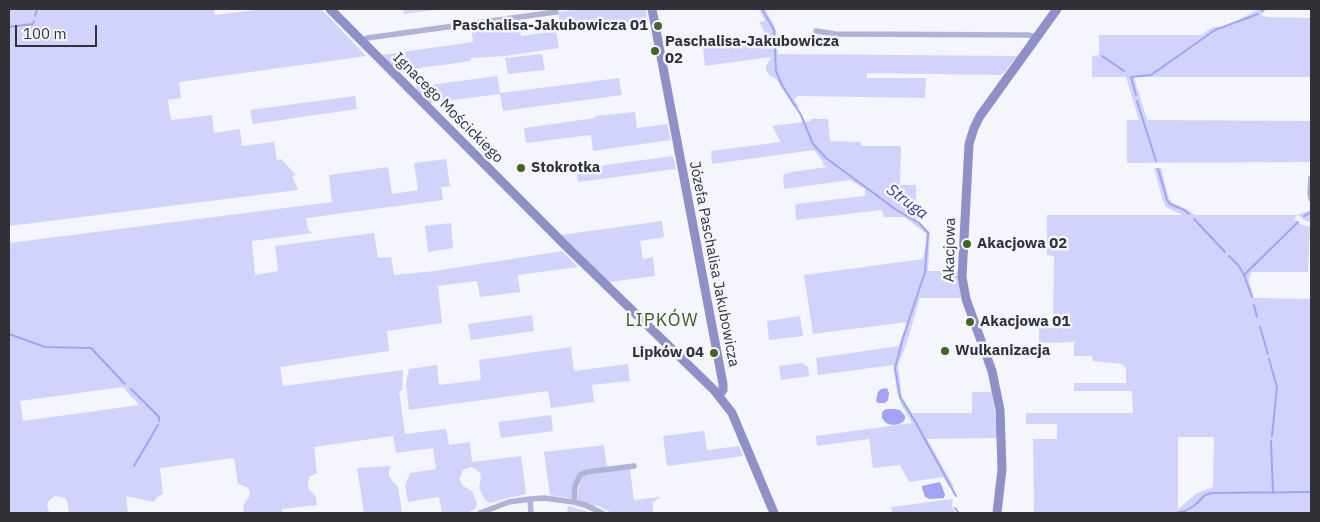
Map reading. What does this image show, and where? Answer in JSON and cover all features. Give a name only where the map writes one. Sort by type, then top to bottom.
[{"type":"street","name":"Ignacego Mościckiego","points":[[330,9],[567,247],[719,395]]},
{"type":"street","name":"Józefa Paschalisa Jakubowicza","points":[[652,9],[723,384],[723,390],[719,395]]},
{"type":"street","name":"Akacjowa","points":[[997,513],[1002,469],[1000,410],[992,371],[966,299],[962,278],[968,156],[972,135],[980,116],[1057,9]]},
{"type":"street","points":[[362,41],[368,38],[556,12]]},
{"type":"street","points":[[816,31],[835,34],[1028,35],[1037,37]]},
{"type":"street","points":[[1311,178],[1311,199]]},
{"type":"street","points":[[719,395],[732,413],[774,513]]},
{"type":"street","points":[[574,502],[575,486],[580,475],[586,472],[634,466]]},
{"type":"street","points":[[480,513],[510,502],[544,498],[586,505],[602,513]]},
{"type":"street","points":[[530,499],[531,513]]},
{"type":"shaded area","points":[[9,9],[214,9],[215,15],[265,9],[321,9],[366,56],[179,82],[181,98],[168,100],[171,120],[212,115],[214,133],[240,129],[242,146],[274,142],[277,160],[281,159],[296,175],[292,176],[298,190],[9,226]]},
{"type":"shaded area","points":[[403,9],[441,9],[404,14]]},
{"type":"shaded area","points":[[582,9],[646,9],[647,20],[561,31],[558,12]]},
{"type":"shaded area","points":[[759,9],[765,9],[774,25],[778,54],[1017,56],[1004,73],[1000,75],[867,73],[867,78],[926,78],[925,98],[797,96],[794,100],[799,107],[794,107],[776,79],[770,76],[766,70],[771,57],[705,66],[703,48],[764,40],[764,31],[759,22],[765,21]]},
{"type":"shaded area","points":[[1259,9],[1267,9],[1261,15],[1267,17],[1310,18],[1311,77],[1134,77],[1147,120],[1311,121],[1311,162],[1127,163],[1127,120],[1139,120],[1126,77],[1092,77],[1092,56],[1099,55],[1099,35],[1201,35],[1213,27],[1230,24]]},
{"type":"shaded area","points":[[518,20],[521,36],[556,31],[559,48],[504,56],[471,58],[471,61],[398,71],[382,55],[473,42],[471,26]]},
{"type":"shaded area","points":[[542,54],[545,70],[508,74],[505,58]]},
{"type":"shaded area","points":[[497,76],[500,93],[619,78],[622,95],[503,111],[500,94],[430,103],[415,87]]},
{"type":"shaded area","points":[[355,96],[357,109],[253,124],[250,110]]},
{"type":"shaded area","points":[[635,112],[637,128],[667,124],[671,140],[593,151],[591,135],[526,143],[524,128],[595,118],[595,116]]},
{"type":"shaded area","points":[[811,119],[828,119],[830,141],[861,142],[861,146],[901,146],[900,185],[916,185],[916,219],[930,232],[928,271],[957,271],[961,298],[920,298],[898,365],[902,397],[912,413],[972,413],[972,392],[992,392],[998,438],[927,439],[954,487],[949,487],[943,477],[909,482],[900,465],[873,468],[869,439],[817,446],[816,436],[912,423],[901,404],[893,365],[818,375],[816,358],[899,346],[907,322],[813,334],[804,275],[923,259],[927,234],[904,217],[884,217],[882,210],[796,220],[795,204],[865,196],[865,189],[850,180],[784,189],[783,175],[791,172],[827,167],[823,165],[823,162],[814,150],[712,164],[711,151],[781,142],[772,126],[811,121]]},
{"type":"shaded area","points":[[673,156],[676,169],[578,182],[576,169]]},
{"type":"shaded area","points":[[446,159],[450,186],[441,187],[443,200],[306,218],[308,230],[313,233],[252,241],[255,275],[278,271],[275,246],[374,233],[378,258],[391,257],[394,275],[435,271],[562,251],[578,267],[518,275],[520,292],[480,297],[477,281],[438,286],[442,323],[387,331],[389,351],[280,367],[283,386],[403,370],[402,391],[399,391],[405,434],[446,429],[449,445],[470,442],[472,462],[521,456],[526,494],[490,503],[485,500],[479,488],[480,473],[471,467],[463,470],[460,481],[463,486],[472,491],[477,504],[475,509],[467,513],[442,513],[439,497],[408,502],[405,485],[410,473],[436,469],[433,448],[396,453],[393,436],[314,447],[317,473],[309,477],[308,488],[316,497],[317,505],[282,509],[282,513],[244,513],[243,506],[250,492],[247,487],[238,484],[234,458],[160,468],[163,494],[157,497],[154,502],[126,496],[128,513],[69,513],[65,498],[56,496],[48,502],[47,507],[50,513],[9,513],[9,243],[332,202],[329,175],[388,167],[392,194],[418,190],[414,163]],"holes":[[[123,387],[139,405],[23,421],[20,401]]]},
{"type":"shaded area","points":[[1154,168],[1161,168],[1169,199],[1195,215],[1297,215],[1310,210],[1310,222],[1298,215],[1294,219],[1300,224],[1310,227],[1308,272],[1252,272],[1249,281],[1254,298],[1311,299],[1311,513],[1034,513],[1033,439],[1057,439],[1057,424],[1026,424],[1026,413],[1133,413],[1132,391],[1074,391],[1074,383],[1126,383],[1126,368],[1122,364],[1093,361],[1092,356],[1074,356],[1074,342],[1039,343],[1039,328],[1053,328],[1054,256],[1047,255],[1047,215],[1183,215],[1166,207]],"holes":[[[1178,437],[1214,437],[1213,487],[1197,493],[1178,509]]]},
{"type":"shaded area","points":[[662,221],[664,237],[640,241],[643,259],[653,257],[655,276],[609,282],[561,235]]},
{"type":"shaded area","points":[[451,223],[453,248],[428,252],[425,226]]},
{"type":"shaded area","points":[[532,315],[534,331],[471,340],[468,324]]},
{"type":"shaded area","points":[[800,316],[803,336],[769,340],[767,321]]},
{"type":"shaded area","points":[[571,347],[574,371],[628,364],[630,381],[592,385],[594,402],[551,408],[548,391],[409,410],[406,382],[409,369],[437,365],[439,385],[481,380],[479,360]]},
{"type":"shaded area","points":[[802,363],[808,367],[809,376],[781,380],[779,366]]},
{"type":"shaded area","points":[[551,415],[553,431],[501,438],[498,422]]},
{"type":"shaded area","points":[[704,431],[707,450],[739,446],[743,456],[667,466],[663,436]]},
{"type":"shaded area","points":[[604,445],[607,468],[585,470],[570,498],[550,495],[544,452]]},
{"type":"shaded area","points":[[391,466],[389,477],[398,487],[402,513],[364,513],[357,468]]},
{"type":"shaded area","points":[[630,469],[634,500],[660,497],[653,503],[653,513],[612,513],[597,505],[595,507],[578,501],[580,480],[584,475]]},
{"type":"shaded area","points":[[953,499],[952,506],[956,513],[892,513],[891,507]]},
{"type":"shaded area","points":[[568,506],[582,510],[591,513],[567,513]]},
{"type":"water","points":[[887,388],[889,393],[888,400],[885,403],[878,403],[876,401],[878,392],[881,389]]},
{"type":"water","points":[[886,409],[900,410],[905,419],[899,424],[888,424],[882,418],[882,412]]},
{"type":"water","points":[[940,482],[945,494],[944,498],[930,499],[925,497],[922,486]]},
{"type":"waterway","points":[[35,16],[37,9]]},
{"type":"waterway","name":"Struga","points":[[762,9],[774,30],[776,71],[782,85],[801,115],[813,144],[826,158],[898,211],[919,223],[928,233],[925,272],[895,368],[900,397],[956,496]]},
{"type":"waterway","points":[[1136,95],[1131,77],[1151,75],[1215,30],[1258,14]]},
{"type":"waterway","points":[[9,27],[33,24],[34,21]]},
{"type":"waterway","points":[[1102,56],[1124,71]]},
{"type":"waterway","points":[[1137,101],[1156,161]]},
{"type":"waterway","points":[[1158,169],[1167,200],[1170,204],[1189,214]]},
{"type":"waterway","points":[[1304,216],[1310,213]]},
{"type":"waterway","points":[[1194,219],[1225,252]]},
{"type":"waterway","points":[[1244,275],[1298,222]]},
{"type":"waterway","points":[[1229,256],[1239,266],[1252,297]]},
{"type":"waterway","points":[[1254,305],[1257,317]]},
{"type":"waterway","points":[[1260,327],[1268,354]]},
{"type":"waterway","points":[[9,334],[45,347],[91,348],[125,384]]},
{"type":"waterway","points":[[1269,359],[1277,387],[1272,436]]},
{"type":"waterway","points":[[131,389],[159,417],[159,421]]},
{"type":"waterway","points":[[134,466],[158,425]]},
{"type":"waterway","points":[[1271,441],[1273,493]]},
{"type":"waterway","points":[[1128,513],[1176,513],[1185,511],[1194,506],[1205,495],[1212,493],[1311,492]]},
{"type":"waterway","name":"Struga","points":[[955,508],[959,513]]},
{"type":"place","name":"Paschalisa-Jakubowicza 01","points":[[658,26]]},
{"type":"place","name":"Paschalisa-Jakubowicza 02","points":[[655,51]]},
{"type":"place","name":"Stokrotka","points":[[521,168]]},
{"type":"place","name":"Akacjowa 02","points":[[967,244]]},
{"type":"place","name":"Akacjowa 01","points":[[970,322]]},
{"type":"place","name":"Wulkanizacja","points":[[945,351]]},
{"type":"place","name":"Lipków 04","points":[[714,353]]},
{"type":"district","name":"LIPKÓW","points":[[662,321]]}]
